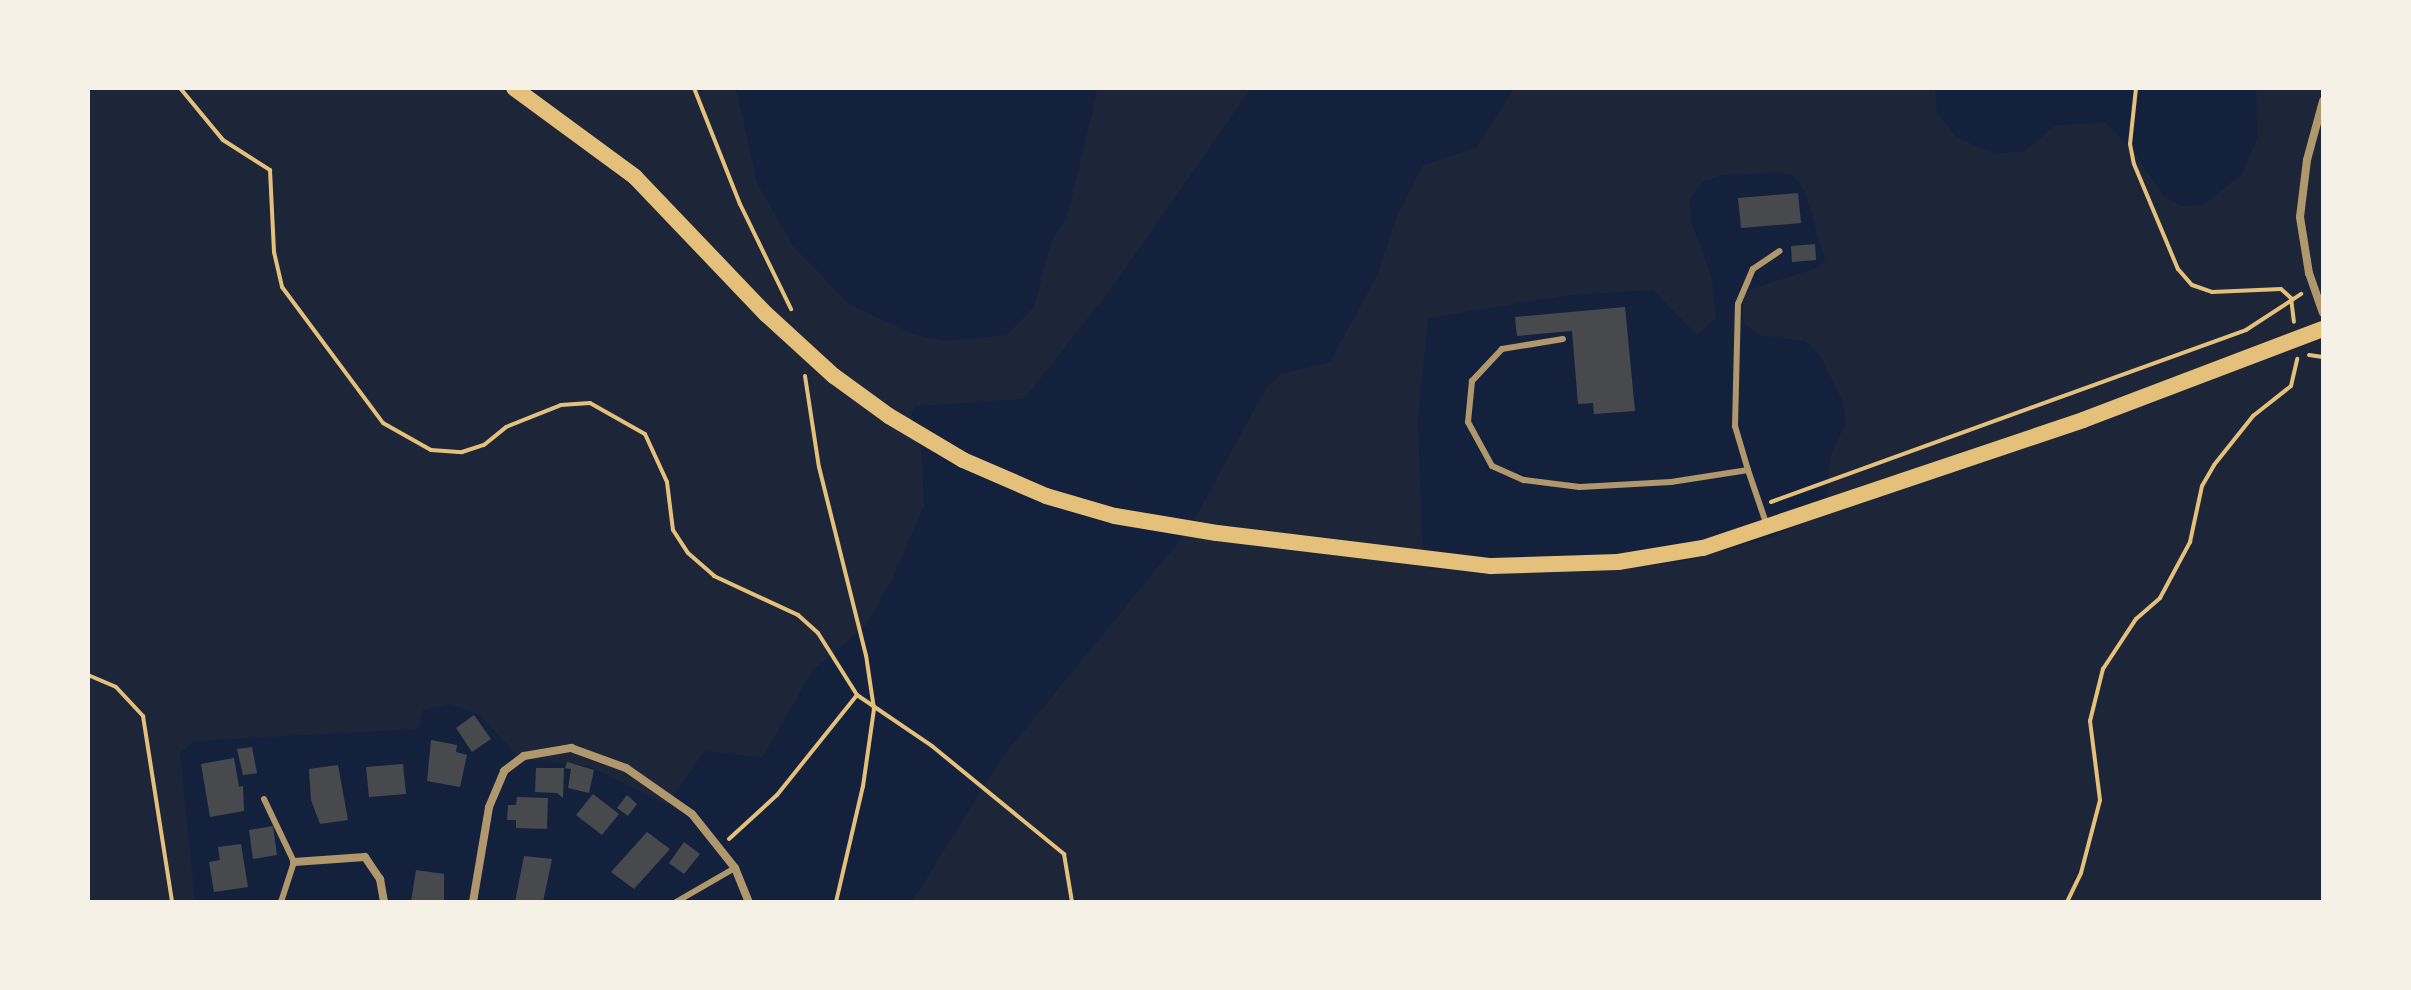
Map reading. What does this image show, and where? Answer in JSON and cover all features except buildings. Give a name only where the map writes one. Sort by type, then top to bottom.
[{"type":"main road","points":[[514,88],[635,177],[804,350],[889,416],[963,460],[1046,496],[1115,516],[1491,566],[1618,562],[1768,530],[2083,420],[2323,329]]},
{"type":"street","points":[[2323,101],[2300,202],[2302,245],[2323,313]]},
{"type":"street","points":[[473,902],[489,807],[504,771],[543,750],[571,748],[626,768],[692,814],[735,868],[749,902]]},
{"type":"street","points":[[294,862],[365,857],[380,879],[384,902]]},
{"type":"lane","points":[[1768,530],[1735,426],[1738,304],[1753,269],[1780,251]]},
{"type":"lane","points":[[1563,339],[1502,349],[1472,381],[1468,422],[1483,455],[1499,472],[1580,487],[1671,482],[1748,470]]},
{"type":"lane","points":[[264,799],[294,862],[281,902]]},
{"type":"lane","points":[[676,902],[735,868]]},
{"type":"path","points":[[180,88],[223,140],[258,158],[270,170],[274,252],[282,287],[383,423],[431,450],[462,452],[484,445],[506,427],[561,405],[590,403],[611,411],[645,434],[657,455],[673,530],[688,553],[714,576],[798,615],[818,633],[857,695],[932,746],[1064,854],[1072,902]]},
{"type":"path","points":[[694,88],[804,350],[814,441],[866,655],[874,709],[863,786],[836,902]]},
{"type":"path","points":[[2067,902],[2081,873],[2100,800],[2090,721],[2103,669],[2136,619],[2160,598],[2190,542],[2202,486],[2214,465],[2253,416],[2291,386],[2297,338],[2291,298],[2281,289],[2212,292],[2192,285],[2178,269],[2134,164],[2130,144],[2136,88]]},
{"type":"path","points":[[1761,506],[2246,330],[2291,298],[2314,290]]},
{"type":"path","points":[[88,675],[116,687],[143,716],[172,902]]},
{"type":"path","points":[[721,847],[777,795],[857,695]]},
{"type":"shaded area","points":[[88,88],[736,88],[757,183],[793,246],[850,305],[916,335],[947,341],[1007,335],[1034,307],[1051,242],[1067,217],[1098,88],[1251,88],[1113,286],[1024,399],[915,406],[911,415],[922,455],[924,506],[891,581],[866,625],[813,670],[762,758],[705,750],[667,805],[589,766],[520,759],[480,715],[451,704],[423,710],[418,729],[195,741],[180,753],[195,902],[88,902]]},
{"type":"shaded area","points":[[1514,88],[1935,88],[1937,113],[1956,137],[1994,154],[2025,151],[2056,125],[2106,123],[2134,152],[2163,196],[2182,206],[2203,205],[2242,174],[2258,137],[2256,88],[2323,88],[2323,902],[912,902],[1001,759],[1190,528],[1266,388],[1281,374],[1330,362],[1377,276],[1396,218],[1423,165],[1477,147]],"holes":[[[1721,175],[1793,175],[1805,191],[1825,260],[1819,267],[1752,289],[1744,295],[1742,315],[1745,324],[1762,336],[1805,341],[1820,355],[1842,400],[1846,421],[1830,458],[1827,509],[1773,537],[1684,561],[1603,570],[1429,570],[1422,541],[1418,419],[1428,318],[1569,295],[1653,290],[1697,335],[1716,318],[1712,279],[1691,221],[1690,199],[1703,182]]]}]
